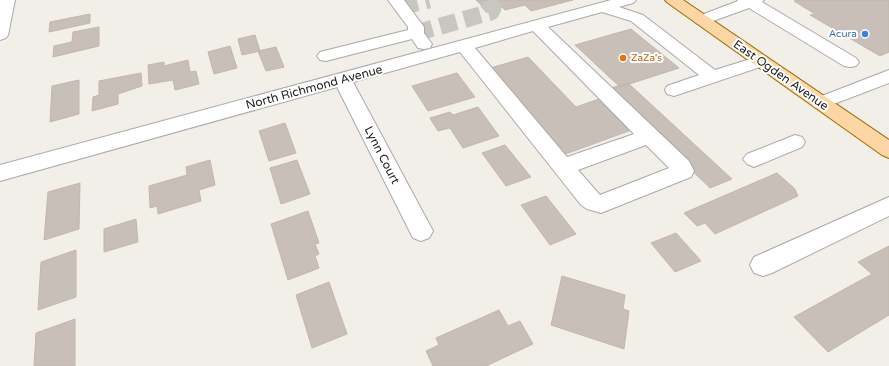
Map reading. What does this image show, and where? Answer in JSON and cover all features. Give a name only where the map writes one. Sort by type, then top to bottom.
[{"type":"main road","name":"East Ogden Avenue","points":[[673,0],[889,150]]},
{"type":"street","points":[[0,35],[7,0]]},
{"type":"street","points":[[396,0],[416,27],[416,33],[432,54]]},
{"type":"street","name":"North Richmond Avenue","points":[[0,173],[628,0]]},
{"type":"street","points":[[702,20],[750,1],[850,62]]},
{"type":"street","points":[[603,7],[637,18],[712,77]]},
{"type":"street","points":[[464,46],[589,199],[595,203],[601,204],[683,171],[681,167],[536,26]]},
{"type":"street","points":[[326,56],[416,33]]},
{"type":"street","points":[[674,90],[760,61]]},
{"type":"street","points":[[821,102],[889,76]]},
{"type":"street","name":"Lynn Court","points":[[342,79],[421,231]]},
{"type":"street","points":[[563,167],[649,136]]},
{"type":"street","points":[[754,159],[795,142]]},
{"type":"street","points":[[763,265],[889,206]]},
{"type":"building","points":[[476,0],[573,0],[531,11],[525,5],[505,10],[502,7],[486,10]]},
{"type":"building","name":"Acura","points":[[889,0],[889,52],[880,56],[810,15],[815,14],[794,1]]},
{"type":"building","points":[[90,14],[90,23],[49,32],[50,22]]},
{"type":"building","points":[[99,27],[99,46],[53,57],[54,46],[72,42],[73,32]]},
{"type":"building","points":[[631,29],[679,68],[620,87],[575,45]]},
{"type":"building","points":[[255,35],[260,51],[242,55],[238,39]]},
{"type":"building","points":[[230,46],[237,68],[214,74],[208,52]]},
{"type":"building","points":[[276,47],[284,67],[266,71],[258,51]]},
{"type":"building","points":[[528,57],[576,107],[605,97],[637,128],[560,156],[487,69]]},
{"type":"building","points":[[188,60],[190,72],[196,71],[199,84],[175,90],[173,80],[149,84],[148,65],[164,62],[164,66]]},
{"type":"building","points":[[141,73],[142,86],[118,94],[118,104],[92,111],[93,97],[99,95],[99,81]]},
{"type":"building","points":[[457,73],[475,97],[428,111],[412,86]]},
{"type":"building","points":[[79,80],[79,114],[50,122],[52,86]]},
{"type":"building","points":[[628,83],[732,179],[710,188],[608,89]]},
{"type":"building","points":[[478,107],[499,136],[463,148],[450,128],[438,131],[430,118],[450,112],[453,115]]},
{"type":"building","points":[[285,123],[296,153],[269,161],[259,131]]},
{"type":"building","points":[[505,145],[531,177],[506,186],[482,153]]},
{"type":"building","points":[[210,160],[215,185],[199,190],[201,201],[158,214],[157,206],[150,208],[149,186],[187,175],[186,167]]},
{"type":"building","points":[[297,160],[310,194],[281,204],[270,168]]},
{"type":"building","points":[[777,173],[795,189],[798,196],[715,234],[705,223],[697,226],[684,213]]},
{"type":"building","points":[[80,183],[79,229],[44,240],[48,192]]},
{"type":"building","points":[[546,196],[576,234],[550,245],[521,205]]},
{"type":"building","points":[[308,211],[319,243],[315,244],[319,254],[315,256],[319,268],[288,280],[271,224]]},
{"type":"building","points":[[136,219],[138,242],[104,252],[104,229]]},
{"type":"building","points":[[676,233],[701,261],[675,272],[651,243]]},
{"type":"building","points":[[889,246],[889,315],[828,352],[794,317],[872,274],[858,262]]},
{"type":"building","points":[[76,250],[76,297],[38,310],[41,262]]},
{"type":"building","points":[[562,276],[625,295],[623,309],[629,311],[624,349],[551,325]]},
{"type":"building","points":[[329,282],[347,334],[312,348],[296,295]]},
{"type":"building","points":[[499,310],[508,326],[520,321],[533,344],[486,366],[433,366],[426,351],[439,345],[436,338]]},
{"type":"building","points":[[75,319],[75,366],[34,366],[36,333]]},
{"type":"tunnel","points":[[401,7],[429,0]]},
{"type":"tunnel","points":[[416,33],[491,12],[493,8],[486,0]]},
{"type":"place","name":"Acura","points":[[865,34]]},
{"type":"place","name":"ZaZa's","points":[[623,58]]}]
